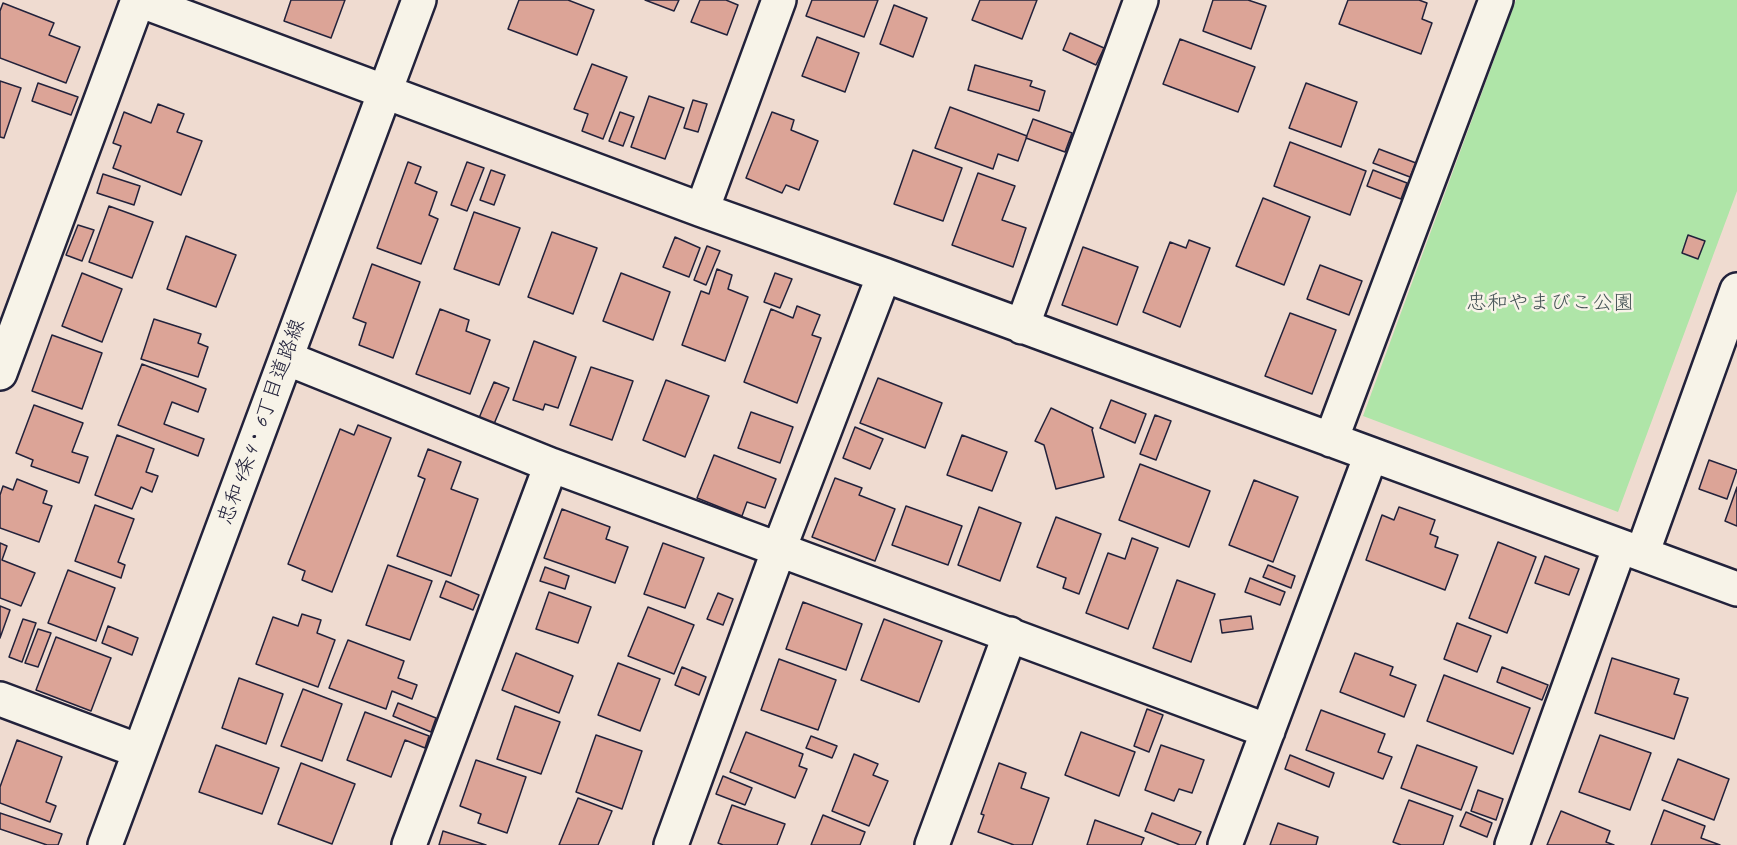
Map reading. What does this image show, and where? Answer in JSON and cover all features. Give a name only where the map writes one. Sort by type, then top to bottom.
[{"type":"street","points":[[0,373],[138,0],[384,93],[884,274],[1022,327],[1737,589]]},
{"type":"street","name":"忠和4条4・6丁目道路線","points":[[105,845],[419,0]]},
{"type":"street","points":[[702,210],[779,0]]},
{"type":"street","points":[[1022,327],[1141,0]]},
{"type":"street","points":[[1331,440],[1496,0]]},
{"type":"street","points":[[671,845],[779,549],[884,274]]},
{"type":"street","points":[[1512,845],[1737,290]]},
{"type":"street","points":[[286,358],[551,465],[1268,731]]},
{"type":"street","points":[[1225,845],[1371,455]]},
{"type":"street","points":[[409,845],[551,465]]},
{"type":"street","points":[[932,845],[1010,634]]},
{"type":"street","points":[[0,699],[139,751]]},
{"type":"green space","name":"忠和やまびこ公園","points":[[1516,0],[1737,0],[1737,191],[1618,512],[1363,416]]},
{"type":"building","points":[[291,0],[345,0],[331,38],[284,21]]},
{"type":"building","points":[[519,0],[568,0],[594,10],[577,55],[508,29]]},
{"type":"building","points":[[645,0],[679,0],[674,11]]},
{"type":"building","points":[[700,0],[726,0],[738,5],[727,35],[691,22]]},
{"type":"building","points":[[812,0],[878,0],[864,37],[806,16]]},
{"type":"building","points":[[980,0],[1037,0],[1022,39],[972,20]]},
{"type":"building","points":[[1213,0],[1248,0],[1266,6],[1251,49],[1203,31]]},
{"type":"building","points":[[1348,0],[1419,0],[1427,3],[1422,19],[1432,23],[1421,54],[1339,24]]},
{"type":"building","points":[[3,3],[54,23],[49,35],[80,47],[66,83],[0,58],[0,11]]},
{"type":"building","points":[[894,5],[927,18],[913,57],[880,44]]},
{"type":"building","points":[[1070,33],[1104,48],[1096,65],[1063,50]]},
{"type":"building","points":[[817,37],[859,53],[845,92],[802,76]]},
{"type":"building","points":[[1180,39],[1255,67],[1238,112],[1163,84]]},
{"type":"building","points":[[592,64],[627,77],[603,139],[582,131],[588,114],[574,109]]},
{"type":"building","points":[[975,65],[1032,81],[1030,86],[1045,91],[1039,111],[968,90]]},
{"type":"building","points":[[0,81],[21,88],[4,138],[0,137]]},
{"type":"building","points":[[38,83],[78,97],[71,115],[32,101]]},
{"type":"building","points":[[1306,83],[1357,102],[1341,147],[1289,128]]},
{"type":"building","points":[[649,96],[684,108],[665,159],[631,147]]},
{"type":"building","points":[[693,100],[707,104],[698,132],[684,128]]},
{"type":"building","points":[[158,104],[184,114],[177,132],[202,141],[181,195],[113,168],[121,146],[113,143],[124,112],[151,123]]},
{"type":"building","points":[[950,107],[1027,136],[1018,161],[998,154],[993,169],[935,148]]},
{"type":"building","points":[[620,112],[634,117],[623,146],[609,141]]},
{"type":"building","points":[[772,112],[794,120],[791,130],[818,141],[799,190],[786,185],[782,193],[746,178]]},
{"type":"building","points":[[1033,119],[1072,133],[1065,152],[1026,138]]},
{"type":"building","points":[[1290,142],[1366,171],[1350,215],[1274,186]]},
{"type":"building","points":[[1379,149],[1416,163],[1410,177],[1373,163]]},
{"type":"building","points":[[913,150],[962,168],[943,221],[894,204]]},
{"type":"building","points":[[408,162],[421,167],[415,183],[437,192],[429,215],[438,219],[421,264],[377,248]]},
{"type":"building","points":[[467,162],[484,168],[467,211],[451,205]]},
{"type":"building","points":[[491,170],[505,175],[494,205],[480,200]]},
{"type":"building","points":[[1373,170],[1407,183],[1401,199],[1367,186]]},
{"type":"building","points":[[978,173],[1015,186],[1002,220],[1026,228],[1013,267],[952,245]]},
{"type":"building","points":[[103,174],[140,186],[134,205],[97,193]]},
{"type":"building","points":[[1263,198],[1310,217],[1284,285],[1236,266]]},
{"type":"building","points":[[109,206],[153,222],[132,278],[89,262]]},
{"type":"building","points":[[474,212],[520,228],[499,285],[454,269]]},
{"type":"building","points":[[78,225],[94,230],[82,261],[66,255]]},
{"type":"building","points":[[552,232],[597,248],[573,314],[528,297]]},
{"type":"building","points":[[1688,235],[1705,241],[1698,259],[1682,253]]},
{"type":"building","points":[[186,236],[236,255],[216,307],[167,289]]},
{"type":"building","points":[[675,237],[700,248],[689,277],[663,267]]},
{"type":"building","points":[[1189,240],[1210,248],[1180,327],[1143,312],[1170,242],[1186,248]]},
{"type":"building","points":[[707,246],[720,251],[706,285],[694,280]]},
{"type":"building","points":[[1083,247],[1138,267],[1117,325],[1062,305]]},
{"type":"building","points":[[372,264],[420,282],[393,358],[359,345],[366,323],[353,318]]},
{"type":"building","points":[[1320,265],[1362,281],[1349,315],[1307,299]]},
{"type":"building","points":[[717,269],[732,275],[728,289],[748,297],[725,361],[682,345],[701,291],[709,294]]},
{"type":"building","points":[[82,273],[122,289],[102,342],[62,326]]},
{"type":"building","points":[[621,273],[670,292],[653,340],[603,321]]},
{"type":"building","points":[[775,273],[792,279],[780,308],[764,302]]},
{"type":"building","points":[[797,306],[820,315],[812,335],[821,338],[797,403],[744,382],[771,309],[793,318]]},
{"type":"building","points":[[440,309],[469,320],[466,331],[490,340],[470,394],[416,374]]},
{"type":"building","points":[[1290,313],[1336,330],[1312,394],[1265,376]]},
{"type":"building","points":[[154,319],[201,334],[198,343],[208,347],[198,377],[141,359]]},
{"type":"building","points":[[52,335],[102,353],[82,409],[32,391]]},
{"type":"building","points":[[534,341],[576,357],[558,408],[545,404],[543,410],[513,400]]},
{"type":"building","points":[[142,364],[206,389],[198,412],[172,402],[164,424],[204,439],[198,456],[118,425]]},
{"type":"building","points":[[591,367],[633,381],[612,440],[570,425]]},
{"type":"building","points":[[878,378],[942,403],[925,448],[860,423]]},
{"type":"building","points":[[666,380],[709,396],[685,457],[643,440]]},
{"type":"building","points":[[494,382],[509,388],[494,424],[479,418]]},
{"type":"building","points":[[1111,400],[1146,414],[1135,443],[1100,428]]},
{"type":"building","points":[[34,405],[83,423],[72,452],[88,457],[79,483],[31,466],[33,460],[16,453]]},
{"type":"building","points":[[1051,408],[1093,428],[1104,477],[1056,489],[1044,445],[1035,441]]},
{"type":"building","points":[[751,412],[793,427],[780,463],[738,448]]},
{"type":"building","points":[[1155,415],[1171,421],[1156,460],[1140,454]]},
{"type":"building","points":[[358,425],[391,438],[332,592],[302,580],[305,571],[288,564],[340,429],[354,435]]},
{"type":"building","points":[[855,427],[883,439],[870,469],[843,458]]},
{"type":"building","points":[[117,435],[154,449],[146,472],[158,476],[152,492],[141,487],[132,509],[95,495]]},
{"type":"building","points":[[962,435],[1007,452],[992,491],[947,475]]},
{"type":"building","points":[[428,449],[461,462],[451,489],[478,499],[451,576],[397,556],[425,479],[418,476]]},
{"type":"building","points":[[714,455],[776,479],[765,508],[747,502],[742,516],[697,498]]},
{"type":"building","points":[[1709,460],[1737,470],[1727,499],[1699,489]]},
{"type":"building","points":[[1140,464],[1210,491],[1189,547],[1119,520]]},
{"type":"building","points":[[835,478],[862,488],[859,495],[895,509],[875,561],[812,537]]},
{"type":"building","points":[[17,479],[47,491],[43,503],[52,506],[39,542],[0,528],[0,495],[3,486],[13,490]]},
{"type":"building","points":[[1254,480],[1298,497],[1273,562],[1229,545]]},
{"type":"building","points":[[1737,487],[1737,526],[1725,521]]},
{"type":"building","points":[[95,505],[134,519],[118,562],[125,565],[121,578],[75,561]]},
{"type":"building","points":[[906,506],[962,526],[948,565],[892,545]]},
{"type":"building","points":[[979,507],[1021,523],[1000,581],[958,565]]},
{"type":"building","points":[[1399,507],[1435,520],[1430,534],[1438,537],[1435,547],[1458,555],[1445,590],[1366,560],[1382,515],[1394,520]]},
{"type":"building","points":[[562,509],[610,527],[606,539],[628,547],[615,583],[544,558]]},
{"type":"building","points":[[1056,517],[1101,534],[1079,594],[1063,588],[1066,578],[1037,567]]},
{"type":"building","points":[[1132,538],[1158,548],[1128,629],[1086,613],[1108,553],[1125,559]]},
{"type":"building","points":[[1498,542],[1536,557],[1507,633],[1469,618]]},
{"type":"building","points":[[0,543],[7,546],[2,560],[35,573],[21,606],[0,598]]},
{"type":"building","points":[[663,543],[704,558],[685,608],[644,594]]},
{"type":"building","points":[[1545,556],[1579,569],[1569,595],[1535,583]]},
{"type":"building","points":[[388,565],[432,581],[410,640],[366,625]]},
{"type":"building","points":[[1268,565],[1295,576],[1291,588],[1263,577]]},
{"type":"building","points":[[545,567],[569,576],[565,589],[540,581]]},
{"type":"building","points":[[68,570],[115,588],[96,641],[48,623]]},
{"type":"building","points":[[1250,578],[1285,592],[1280,605],[1245,592]]},
{"type":"building","points":[[1177,580],[1215,594],[1191,662],[1153,648]]},
{"type":"building","points":[[446,581],[479,595],[473,610],[440,597]]},
{"type":"building","points":[[549,592],[591,607],[578,643],[536,629]]},
{"type":"building","points":[[718,593],[733,599],[723,625],[707,619]]},
{"type":"building","points":[[803,602],[862,624],[846,670],[786,649]]},
{"type":"building","points":[[0,606],[10,610],[0,638]]},
{"type":"building","points":[[648,607],[694,625],[674,674],[628,656]]},
{"type":"building","points":[[302,614],[321,620],[317,633],[335,640],[318,687],[256,664],[273,617],[298,626]]},
{"type":"building","points":[[1251,616],[1253,629],[1222,633],[1220,620]]},
{"type":"building","points":[[23,619],[36,623],[22,662],[9,657]]},
{"type":"building","points":[[884,619],[942,641],[919,702],[861,680]]},
{"type":"building","points":[[1457,623],[1491,636],[1477,672],[1444,659]]},
{"type":"building","points":[[108,626],[138,638],[132,655],[102,643]]},
{"type":"building","points":[[38,629],[51,633],[38,667],[25,663]]},
{"type":"building","points":[[56,637],[111,658],[91,711],[36,690]]},
{"type":"building","points":[[348,640],[404,661],[398,678],[417,685],[412,699],[392,691],[386,709],[329,688]]},
{"type":"building","points":[[516,653],[573,676],[559,713],[502,690]]},
{"type":"building","points":[[1355,653],[1393,667],[1390,675],[1416,685],[1404,717],[1340,692]]},
{"type":"building","points":[[1612,658],[1679,679],[1674,694],[1688,698],[1674,739],[1595,713]]},
{"type":"building","points":[[779,659],[836,680],[818,730],[761,710]]},
{"type":"building","points":[[618,663],[660,679],[640,731],[598,715]]},
{"type":"building","points":[[682,667],[706,677],[699,695],[675,685]]},
{"type":"building","points":[[1502,667],[1548,685],[1542,700],[1497,682]]},
{"type":"building","points":[[1444,675],[1530,708],[1513,754],[1427,721]]},
{"type":"building","points":[[239,678],[283,694],[266,744],[222,728]]},
{"type":"building","points":[[303,689],[342,704],[322,761],[281,746]]},
{"type":"building","points":[[398,703],[436,718],[431,732],[393,716]]},
{"type":"building","points":[[515,706],[560,722],[541,774],[497,759]]},
{"type":"building","points":[[1147,709],[1163,715],[1149,752],[1134,746]]},
{"type":"building","points":[[1321,710],[1385,734],[1378,752],[1392,757],[1383,779],[1306,750]]},
{"type":"building","points":[[365,712],[429,736],[425,748],[405,740],[391,777],[347,760]]},
{"type":"building","points":[[746,732],[803,754],[799,766],[807,769],[795,798],[730,772]]},
{"type":"building","points":[[1081,732],[1135,752],[1119,796],[1065,775]]},
{"type":"building","points":[[596,735],[642,751],[622,809],[576,792]]},
{"type":"building","points":[[1600,735],[1651,753],[1630,810],[1579,792]]},
{"type":"building","points":[[811,736],[837,746],[832,758],[806,748]]},
{"type":"building","points":[[17,740],[62,757],[46,802],[56,806],[50,822],[0,803],[0,787]]},
{"type":"building","points":[[216,745],[279,768],[262,814],[199,792]]},
{"type":"building","points":[[1161,745],[1204,760],[1192,793],[1179,789],[1174,801],[1145,790]]},
{"type":"building","points":[[1417,745],[1477,767],[1461,810],[1401,788]]},
{"type":"building","points":[[854,754],[878,764],[873,775],[888,781],[869,826],[832,811]]},
{"type":"building","points":[[1290,755],[1334,773],[1329,787],[1285,769]]},
{"type":"building","points":[[1678,759],[1729,779],[1714,820],[1662,800]]},
{"type":"building","points":[[476,760],[526,777],[507,833],[478,823],[481,814],[460,806]]},
{"type":"building","points":[[301,763],[355,784],[332,844],[278,824]]},
{"type":"building","points":[[999,763],[1026,773],[1021,788],[1049,798],[1032,845],[1014,845],[978,832],[984,815],[981,814]]},
{"type":"building","points":[[723,776],[752,788],[745,805],[716,794]]},
{"type":"building","points":[[1478,790],[1503,799],[1496,820],[1471,811]]},
{"type":"building","points":[[578,798],[612,811],[598,845],[559,845]]},
{"type":"building","points":[[1409,800],[1453,816],[1443,845],[1401,845],[1393,842]]},
{"type":"building","points":[[732,805],[785,824],[777,845],[723,845],[718,843]]},
{"type":"building","points":[[1664,810],[1705,826],[1701,838],[1720,845],[1651,845]]},
{"type":"building","points":[[1561,811],[1610,831],[1606,842],[1614,845],[1547,845]]},
{"type":"building","points":[[1466,812],[1492,823],[1487,837],[1460,826]]},
{"type":"building","points":[[0,813],[62,834],[58,845],[47,845],[0,829]]},
{"type":"building","points":[[1152,813],[1201,832],[1195,845],[1180,845],[1145,831]]},
{"type":"building","points":[[823,815],[865,832],[860,845],[811,845]]},
{"type":"building","points":[[1095,820],[1144,838],[1141,845],[1087,845]]},
{"type":"building","points":[[1278,823],[1318,837],[1316,845],[1270,845]]},
{"type":"building","points":[[443,831],[486,845],[439,845]]}]
